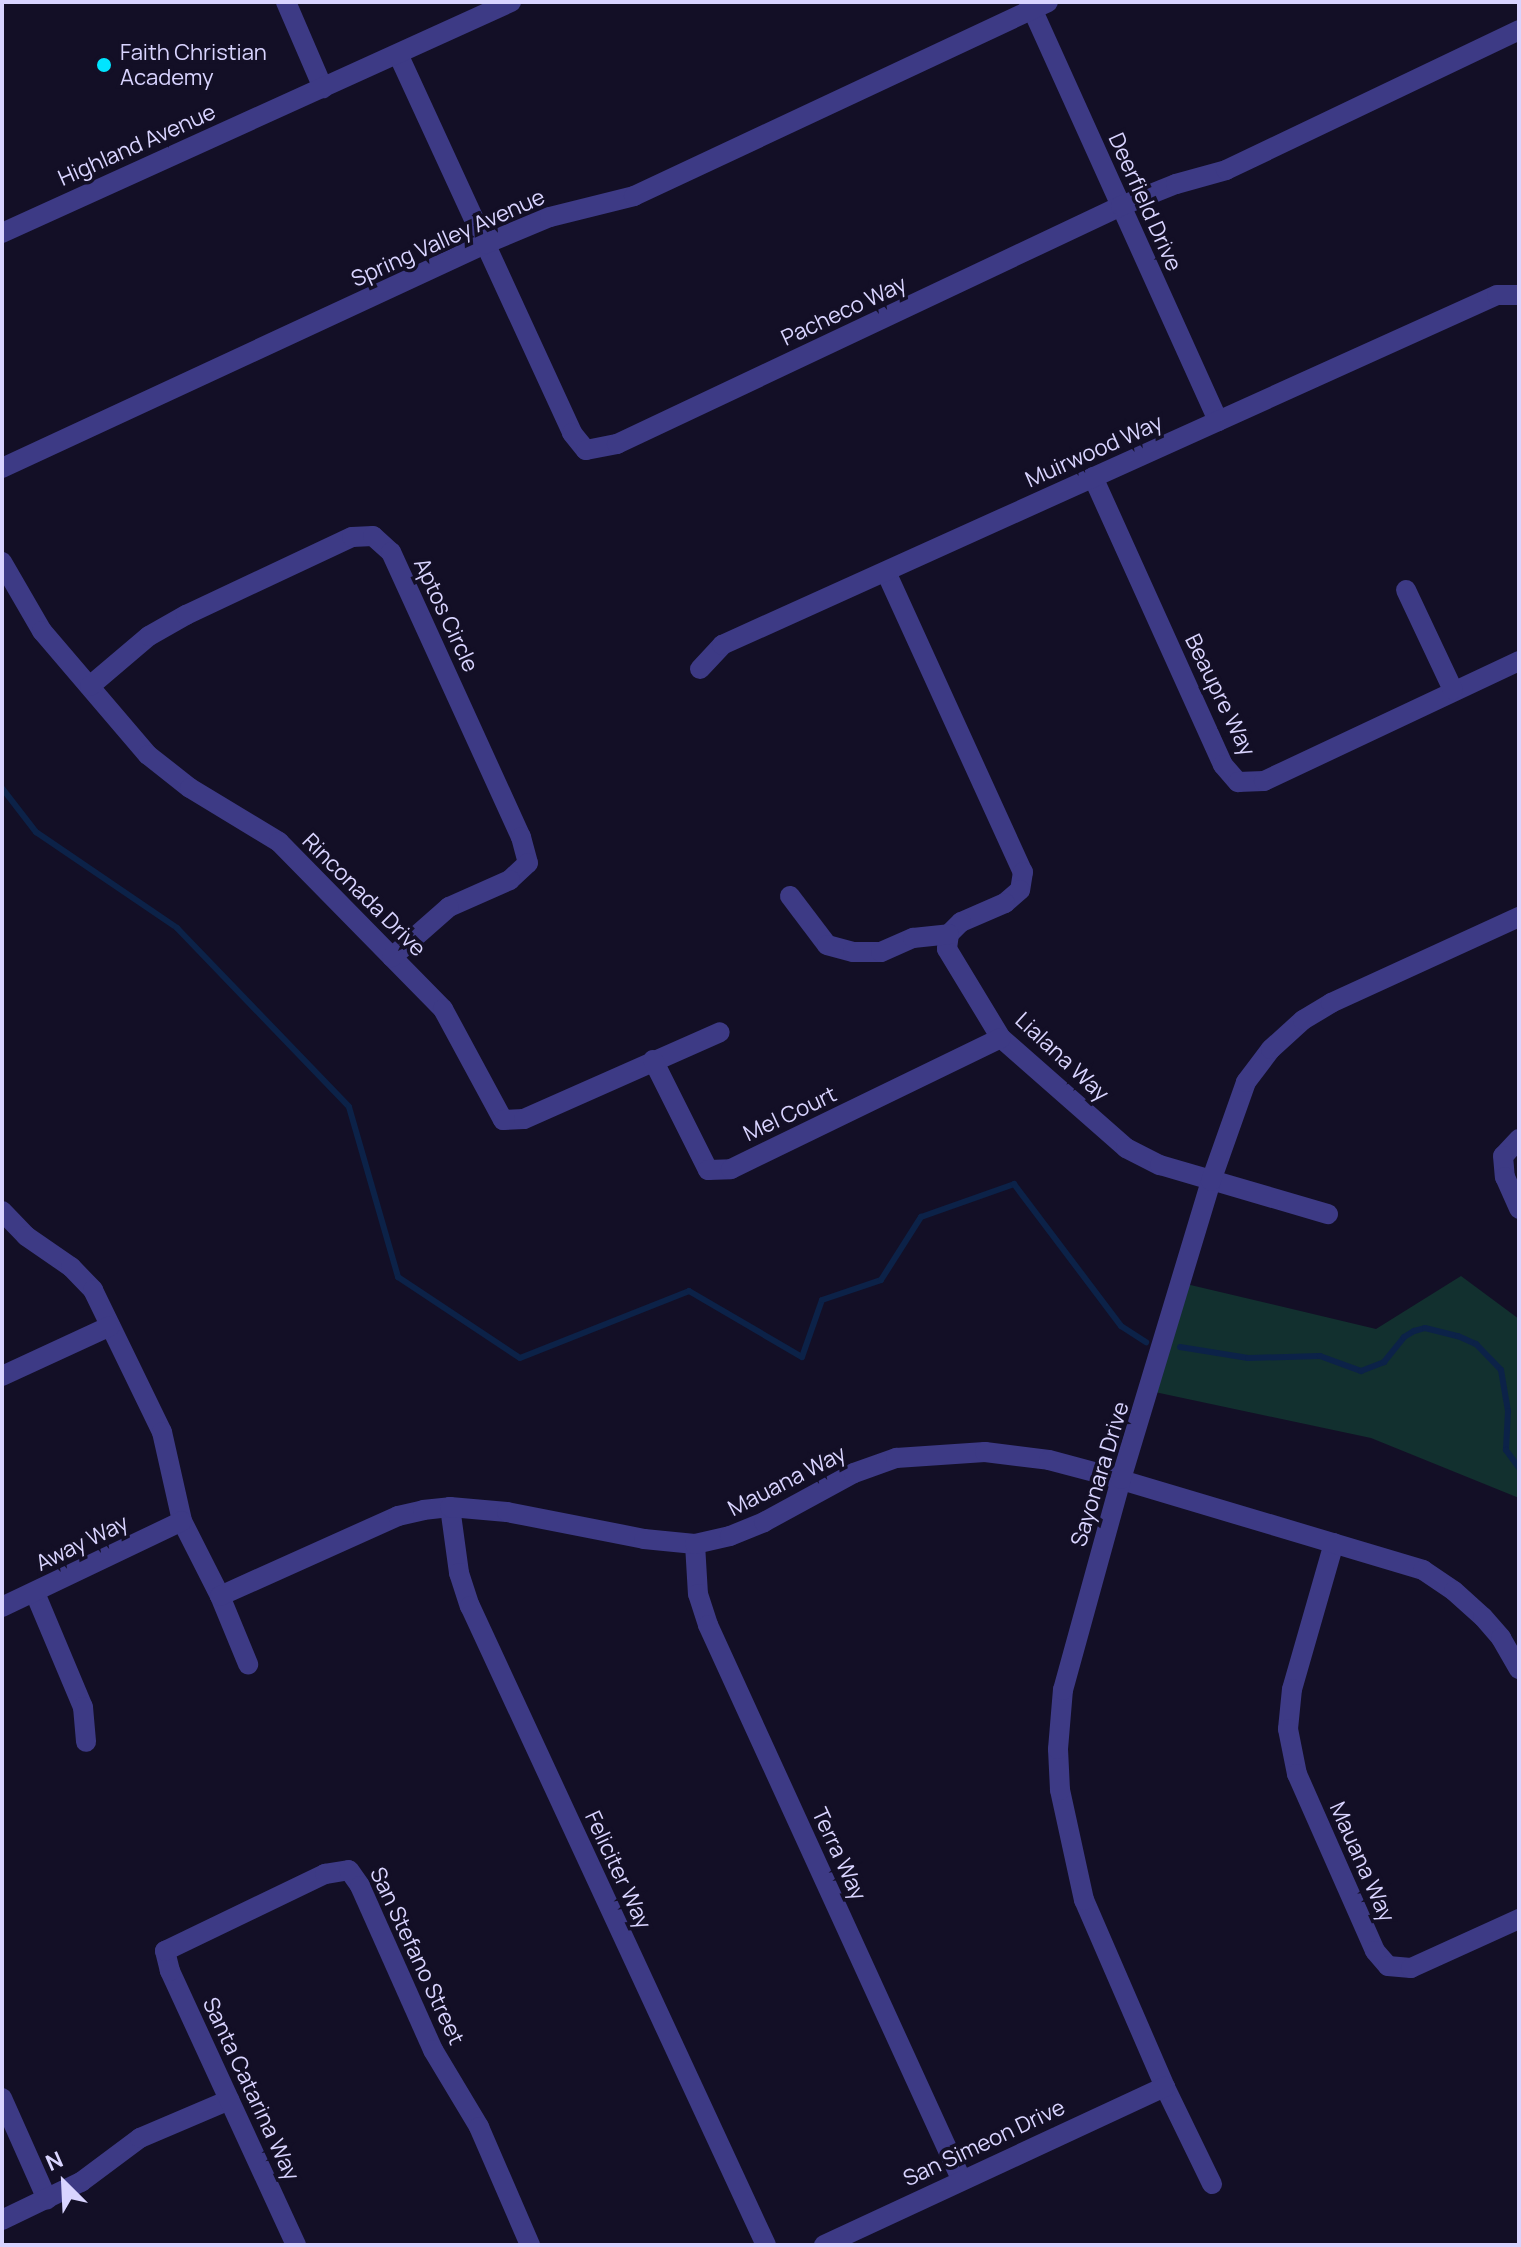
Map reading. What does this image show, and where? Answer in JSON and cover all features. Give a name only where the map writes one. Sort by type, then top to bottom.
[{"type":"street","points":[[286,2],[323,88]]},
{"type":"street","name":"Highland Avenue","points":[[2,233],[511,2]]},
{"type":"street","name":"Deerfield Drive","points":[[1036,4],[1121,206],[1218,421]]},
{"type":"street","name":"Spring Valley Avenue","points":[[2,468],[485,244],[550,217],[634,196],[1036,4]]},
{"type":"street","name":"Pacheco Way","points":[[398,54],[572,433],[586,450],[617,444],[1121,206],[1176,184],[1226,170],[1519,30]]},
{"type":"street","name":"Muirwood Way","points":[[700,669],[722,645],[1497,295],[1518,294]]},
{"type":"street","name":"Beaupre Way","points":[[1093,477],[1223,765],[1238,782],[1264,781],[1519,661]]},
{"type":"street","name":"Aptos Circle","points":[[90,686],[149,636],[186,615],[352,537],[373,536],[391,552],[521,837],[528,863],[510,880],[449,907],[392,957]]},
{"type":"street","name":"Rinconada Drive","points":[[2,562],[42,631],[148,755],[190,788],[279,842],[443,1009],[503,1120],[524,1119],[720,1032]]},
{"type":"street","points":[[790,896],[827,945],[853,952],[881,952],[913,938],[949,934],[961,922],[1005,903],[1020,890],[1023,872],[886,572]]},
{"type":"street","points":[[1406,590],[1453,690]]},
{"type":"street","name":"Sayonara Drive","points":[[1212,2184],[1165,2087],[1084,1900],[1060,1790],[1058,1749],[1063,1690],[1121,1479],[1211,1181],[1246,1082],[1271,1049],[1303,1020],[1331,1003],[1519,917]]},
{"type":"street","name":"Lialana Way","points":[[949,934],[947,949],[1001,1038],[1126,1148],[1160,1165],[1328,1214]]},
{"type":"street","name":"Mel Court","points":[[653,1060],[708,1170],[731,1169],[1001,1038]]},
{"type":"street","points":[[1519,1139],[1503,1156],[1505,1177],[1519,1209]]},
{"type":"street","points":[[2,1211],[26,1236],[71,1267],[93,1290],[162,1432],[182,1521],[220,1596],[248,1664]]},
{"type":"street","points":[[2,1376],[110,1326]]},
{"type":"street","name":"Mauana Way","points":[[220,1596],[398,1516],[450,1507],[507,1512],[644,1539],[695,1544],[730,1536],[764,1522],[854,1473],[896,1458],[985,1452],[1049,1460],[1121,1479],[1423,1570],[1454,1591],[1501,1638],[1519,1669]]},
{"type":"street","name":"Feliciter Way","points":[[450,1507],[459,1573],[470,1606],[766,2245]]},
{"type":"street","name":"Away Way","points":[[2,1607],[182,1521]]},
{"type":"street","name":"Mauana Way","points":[[1334,1543],[1292,1689],[1288,1729],[1297,1774],[1375,1951],[1388,1966],[1411,1968],[1519,1919]]},
{"type":"street","name":"Terra Way","points":[[695,1544],[698,1594],[708,1625],[961,2179]]},
{"type":"street","points":[[35,1593],[83,1707],[86,1742]]},
{"type":"street","name":"San Stefano Street","points":[[165,1951],[325,1874],[349,1870],[360,1886],[433,2050],[479,2127],[530,2245]]},
{"type":"street","name":"Santa Catarina Way","points":[[165,1951],[170,1971],[296,2245]]},
{"type":"street","name":"San Simeon Drive","points":[[824,2245],[1165,2087]]},
{"type":"street","points":[[2,2098],[47,2199]]},
{"type":"street","points":[[2,2220],[81,2182],[140,2138],[229,2100]]},
{"type":"green space","points":[[1461,1276],[1519,1319],[1519,1498],[1371,1438],[1150,1391],[1182,1283],[1376,1329]]},
{"type":"waterway","points":[[2,788],[36,832],[177,928],[349,1107],[398,1277],[520,1358],[689,1291],[802,1357],[822,1300],[881,1280],[921,1217],[1014,1184],[1121,1326],[1146,1342]]},
{"type":"waterway","points":[[1180,1347],[1248,1358],[1320,1356],[1361,1371],[1384,1362],[1404,1337],[1414,1331],[1425,1328],[1458,1336],[1476,1344],[1501,1370],[1508,1411],[1506,1450],[1519,1468]]},
{"type":"place","name":"Faith Christian Academy","points":[[104,65]]}]
